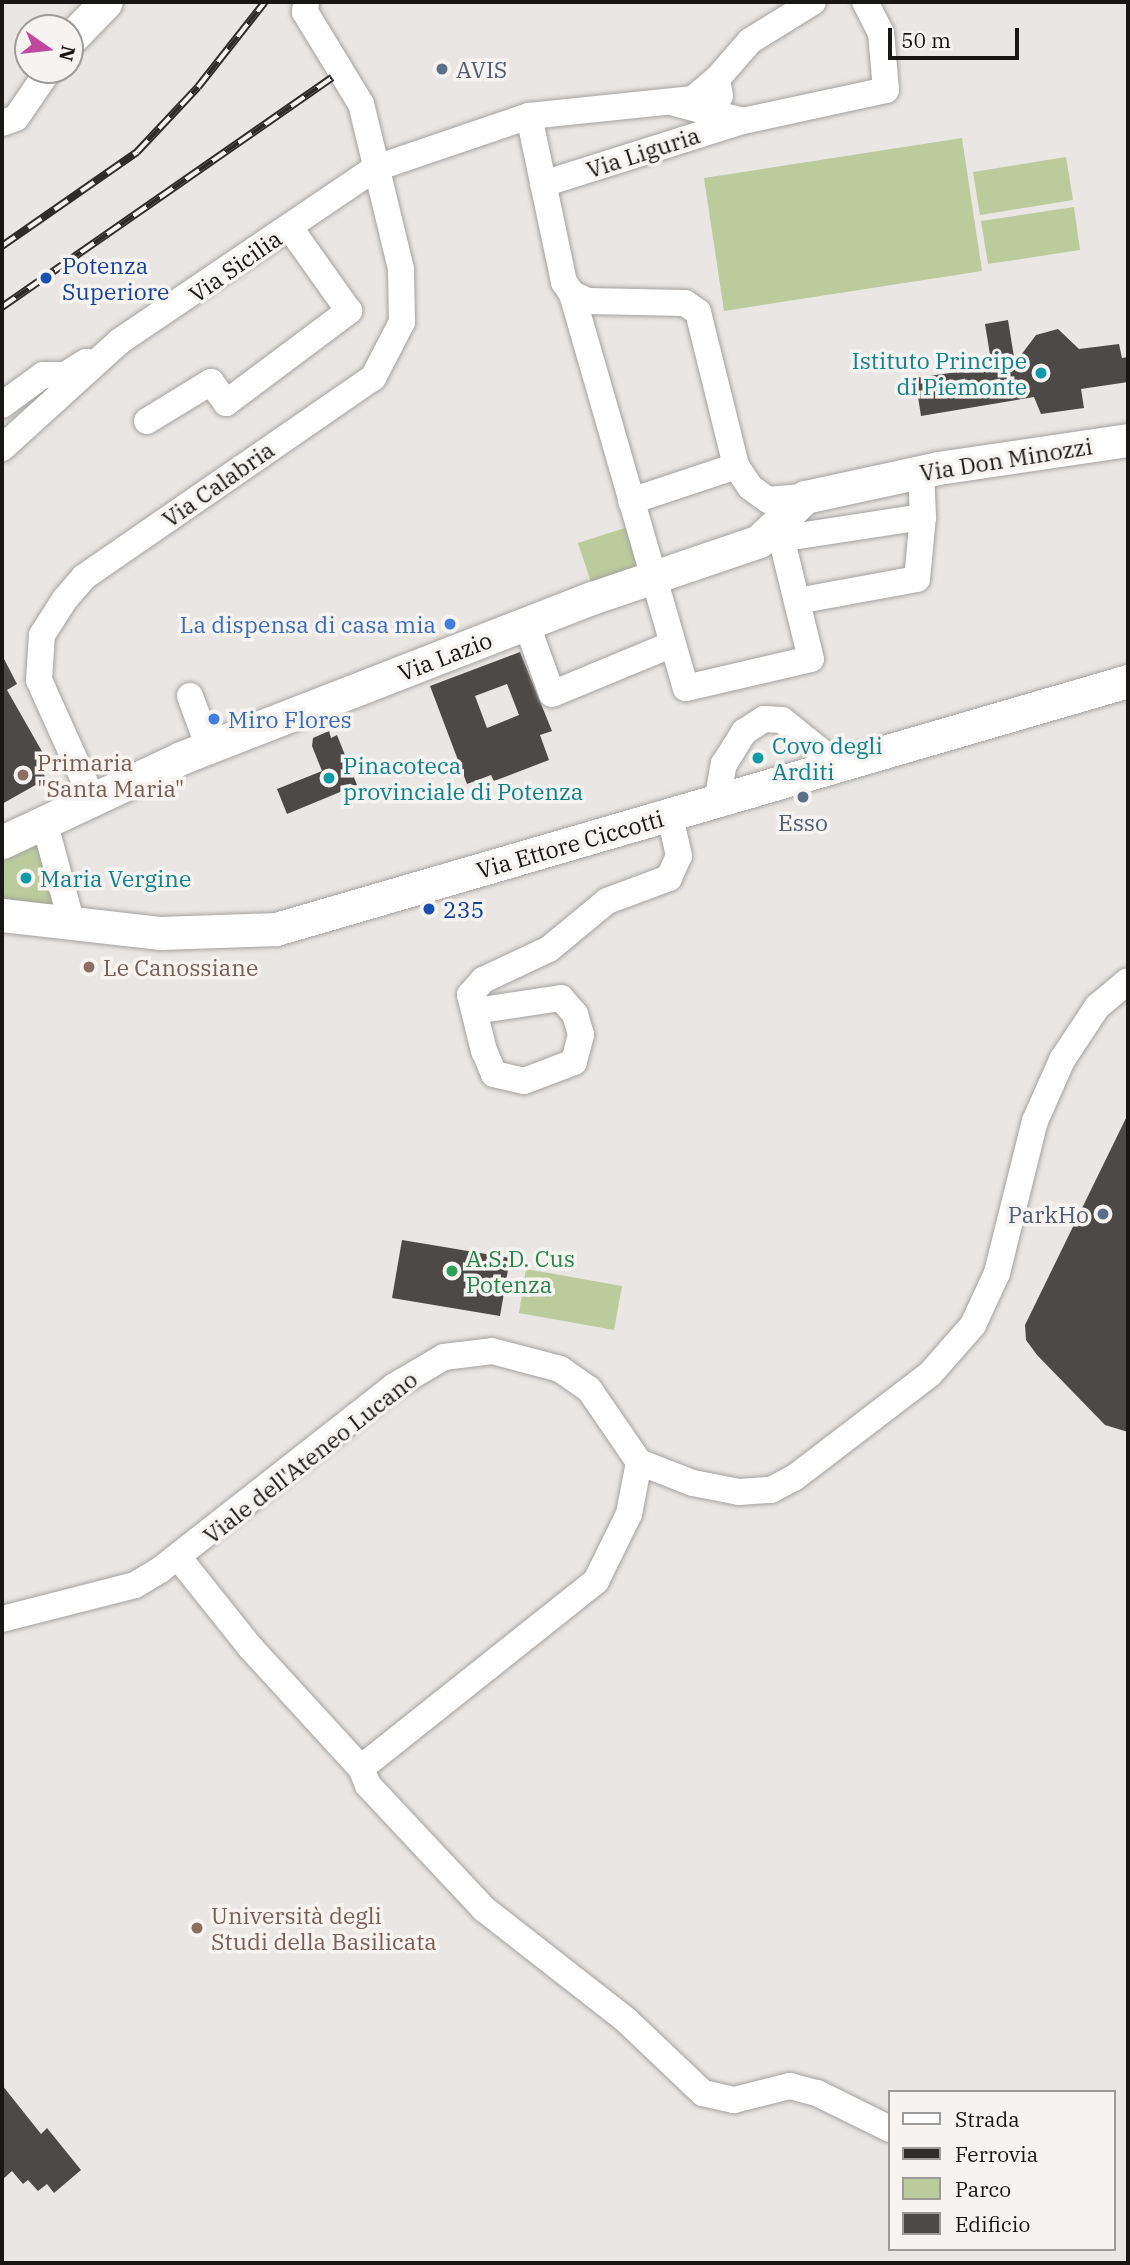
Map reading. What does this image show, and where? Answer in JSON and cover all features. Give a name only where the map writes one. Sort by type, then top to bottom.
[{"type":"main road","points":[[84,26],[106,2]]},
{"type":"main road","name":"Via Don Minozzi","points":[[805,497],[921,472],[1128,440]]},
{"type":"main road","name":"Via Lazio","points":[[2,842],[92,798],[209,748],[653,577],[771,541],[805,497]]},
{"type":"main road","name":"Via Ettore Ciccotti","points":[[2,915],[161,933],[239,934],[276,929],[1128,681]]},
{"type":"street","name":"Via Calabria","points":[[92,798],[39,680],[42,635],[85,577],[373,378],[402,322],[401,269],[361,104],[305,12],[306,2]]},
{"type":"street","points":[[658,99],[693,99],[717,79],[750,41],[813,2]]},
{"type":"street","name":"Via Liguria","points":[[543,184],[743,121],[886,90],[881,33],[865,2]]},
{"type":"street","points":[[717,79],[722,104],[743,121]]},
{"type":"street","points":[[6,125],[38,84]]},
{"type":"street","name":"Via Sicilia","points":[[2,448],[120,341],[376,168],[528,116],[658,99]]},
{"type":"street","points":[[658,99],[743,121]]},
{"type":"street","points":[[528,116],[568,288],[686,688],[811,659],[797,601],[771,541],[923,517]]},
{"type":"street","points":[[147,421],[211,382],[226,403],[349,311],[290,228]]},
{"type":"street","points":[[568,288],[588,301],[685,303],[698,312],[736,466],[750,486],[768,500],[805,497]]},
{"type":"street","points":[[2,405],[43,375],[65,375],[120,341]]},
{"type":"street","points":[[631,501],[736,466]]},
{"type":"street","points":[[797,601],[917,579],[923,517],[921,472]]},
{"type":"street","points":[[527,625],[552,694],[673,644]]},
{"type":"street","points":[[190,696],[209,748]]},
{"type":"street","points":[[718,802],[724,764],[744,732],[764,719],[782,720],[838,765]]},
{"type":"street","points":[[474,1011],[470,995],[483,980],[549,949],[607,901],[669,878],[679,856],[670,816]]},
{"type":"street","points":[[44,821],[72,924]]},
{"type":"street","points":[[361,1768],[596,1581],[629,1514],[639,1462],[693,1483],[738,1492],[771,1490],[930,1374],[973,1325],[997,1273],[1035,1121],[1062,1059],[1097,1007],[1128,981]]},
{"type":"street","name":"Viale dell'Ateneo Lucano","points":[[2,1619],[135,1585],[179,1558],[393,1387],[444,1357],[492,1351],[560,1369],[589,1390],[639,1462]]},
{"type":"street","points":[[179,1558],[250,1647],[361,1768],[368,1786],[484,1909],[626,2020],[703,2094],[734,2100],[790,2086],[817,2093],[888,2128]]},
{"type":"green space","points":[[962,138],[982,271],[724,311],[704,178]]},
{"type":"green space","points":[[1066,157],[1073,200],[980,215],[973,172]]},
{"type":"green space","points":[[1074,207],[1080,250],[988,264],[981,221]]},
{"type":"green space","points":[[631,526],[645,571],[593,588],[578,543]]},
{"type":"green space","points":[[41,843],[61,906],[2,900],[2,862]]},
{"type":"green space","points":[[526,1269],[622,1286],[614,1330],[519,1313]]},
{"type":"building","name":"Istituto Principe di Piemonte","points":[[1008,320],[1015,363],[1036,335],[1058,329],[1079,349],[1119,344],[1122,358],[1128,357],[1128,382],[1081,389],[1084,408],[1041,414],[1034,397],[921,416],[915,378],[992,367],[985,324]]},
{"type":"building","points":[[520,652],[552,731],[540,735],[549,760],[494,781],[491,775],[467,784],[430,686]],"holes":[[[507,684],[519,715],[487,728],[475,696]]]},
{"type":"building","points":[[2,655],[17,684],[7,690],[48,762],[40,766],[46,779],[2,804]]},
{"type":"building","name":"Pinacoteca provinciale di Potenza","points":[[329,731],[331,738],[337,735],[357,785],[287,814],[277,789],[322,771],[312,746],[313,738]]},
{"type":"building","name":"ParkHo","points":[[1128,1114],[1128,1432],[1105,1425],[1037,1355],[1026,1340],[1025,1325]]},
{"type":"building","name":"A.S.D. Cus Potenza","points":[[402,1240],[510,1258],[500,1316],[392,1298]]},
{"type":"building","points":[[2,2085],[41,2134],[47,2128],[81,2170],[54,2193],[47,2184],[38,2191],[28,2180],[23,2184],[12,2171],[2,2180]]},
{"type":"railway","points":[[2,246],[137,152],[198,87],[265,2]]},
{"type":"railway","points":[[2,307],[332,78]]},
{"type":"place","name":"AVIS","points":[[442,69]]},
{"type":"place","name":"Potenza Superiore","points":[[46,278]]},
{"type":"place","name":"Istituto Principe di Piemonte","points":[[1041,373]]},
{"type":"place","name":"La dispensa di casa mia","points":[[450,624]]},
{"type":"place","name":"Miro Flores","points":[[214,719]]},
{"type":"place","name":"Covo degli Arditi","points":[[758,758]]},
{"type":"place","name":"Primaria \"Santa Maria\"","points":[[23,775]]},
{"type":"place","name":"Pinacoteca provinciale di Potenza","points":[[329,778]]},
{"type":"place","name":"Esso","points":[[803,797]]},
{"type":"place","name":"Maria Vergine","points":[[26,878]]},
{"type":"place","name":"235","points":[[429,909]]},
{"type":"place","name":"Le Canossiane","points":[[89,967]]},
{"type":"place","name":"ParkHo","points":[[1103,1214]]},
{"type":"place","name":"A.S.D. Cus Potenza","points":[[452,1271]]},
{"type":"place","name":"Università degli Studi della Basilicata","points":[[197,1928]]}]
